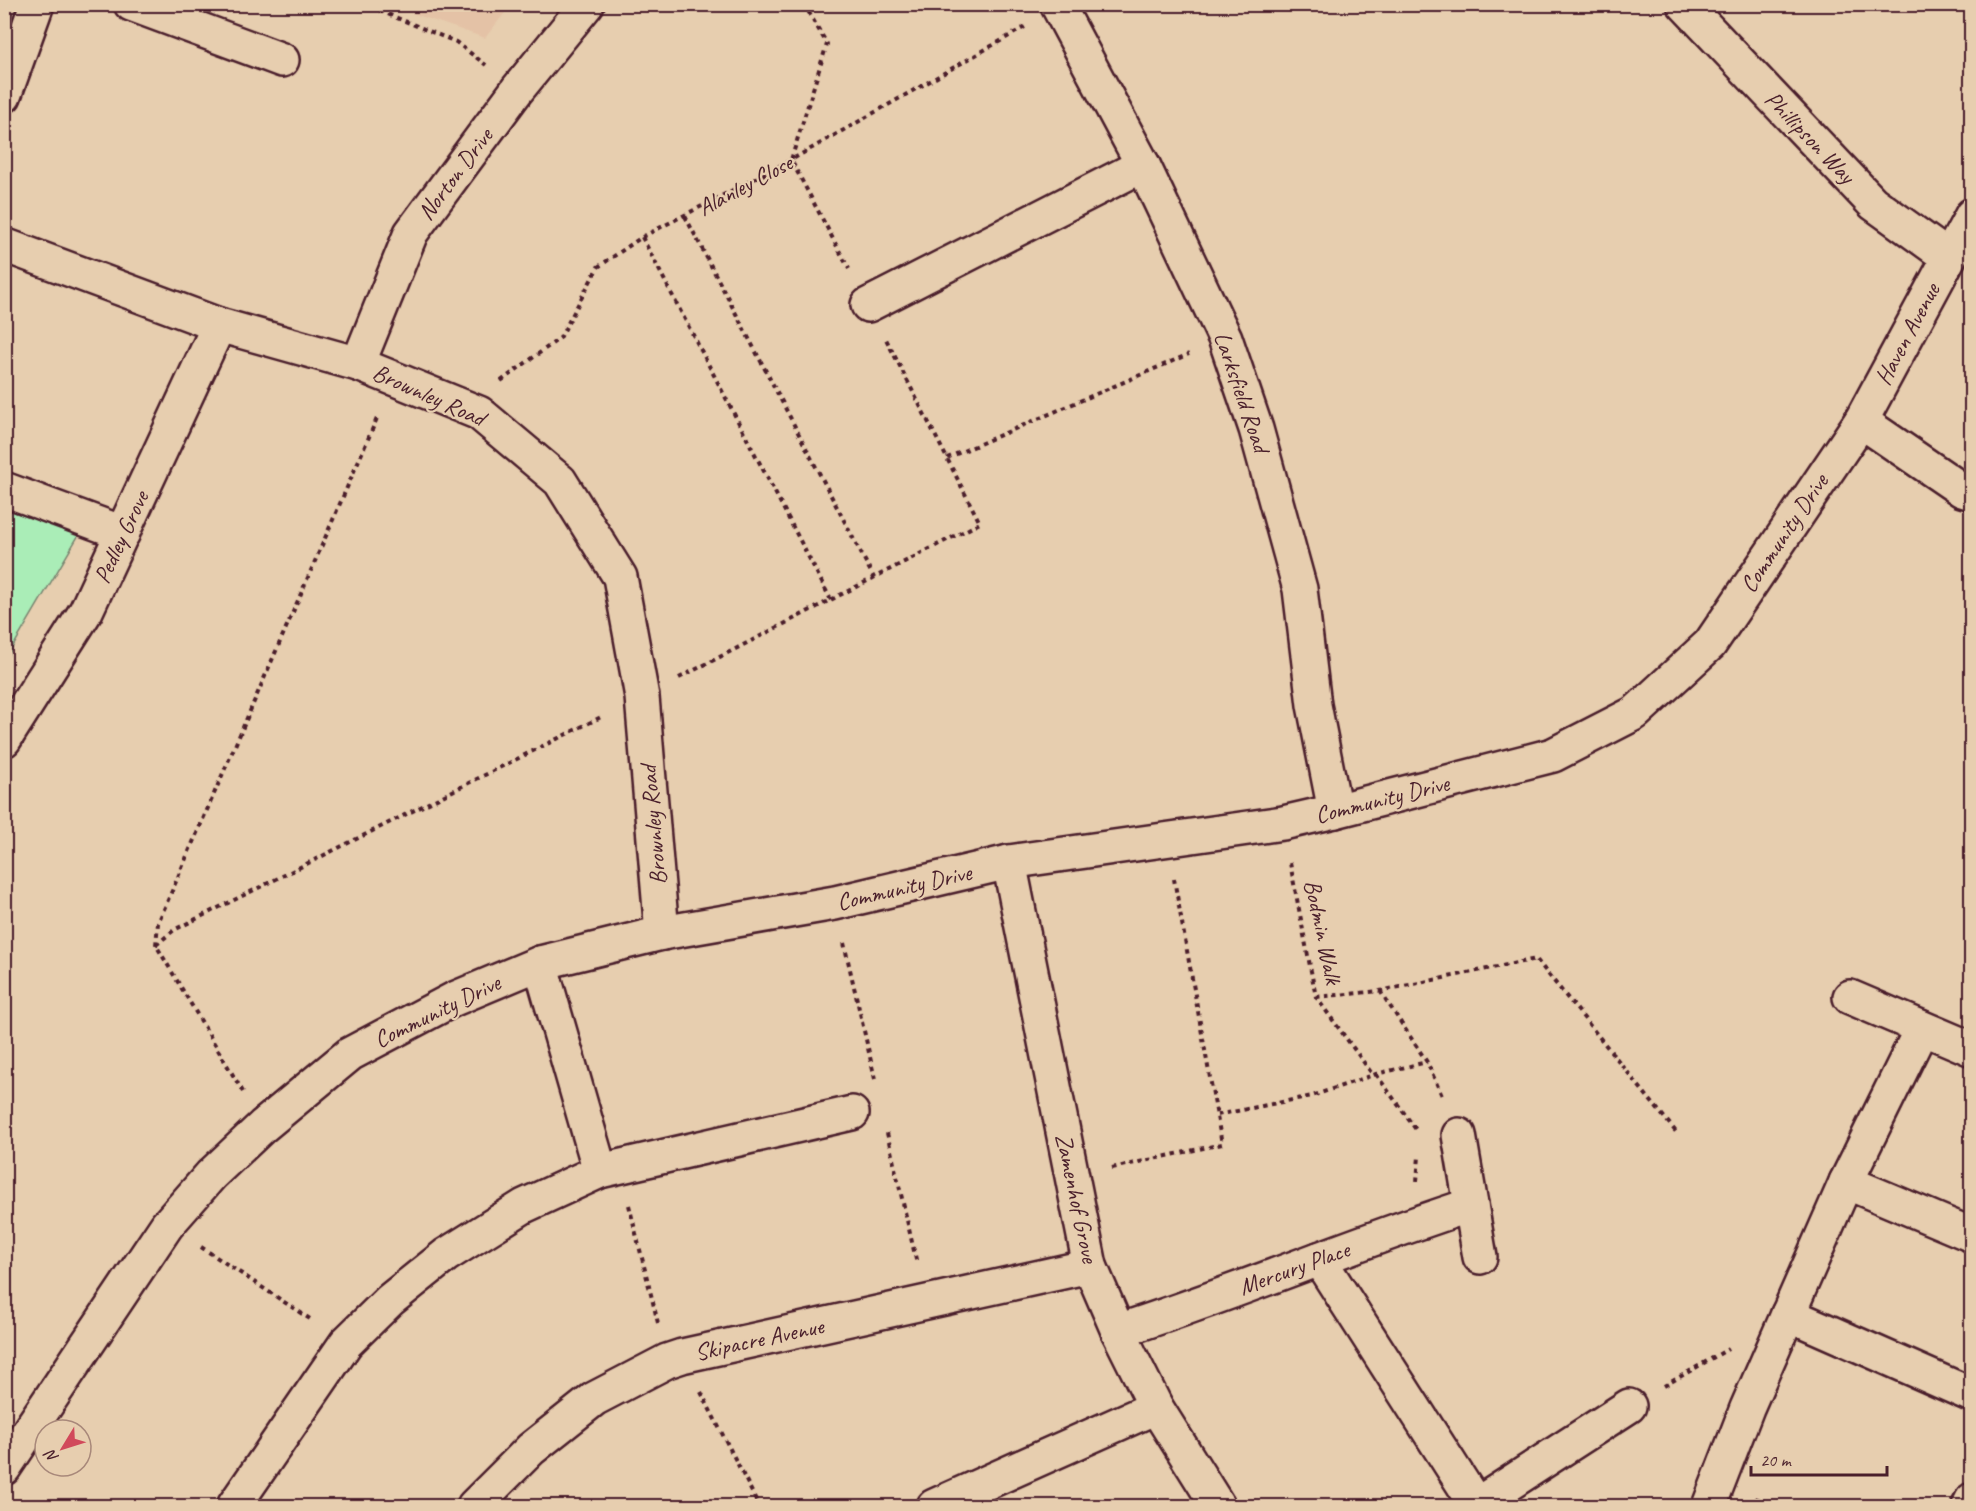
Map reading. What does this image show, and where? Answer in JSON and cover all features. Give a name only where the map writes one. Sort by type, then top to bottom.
[{"type":"street","points":[[4,96],[37,4]]},
{"type":"street","points":[[131,4],[282,60]]},
{"type":"street","name":"Norton Drive","points":[[357,364],[411,233],[517,90],[587,4]]},
{"type":"street","name":"Phillipson Way","points":[[1684,4],[1874,203],[1948,257]]},
{"type":"street","name":"Larksfield Road","points":[[1059,6],[1143,165],[1225,338],[1256,429],[1300,589],[1314,705],[1335,811]]},
{"type":"street","points":[[868,305],[1143,165]]},
{"type":"street","name":"Haven Avenue","points":[[1861,421],[1971,215]]},
{"type":"street","name":"Brownley Road","points":[[4,245],[219,325],[395,377],[479,413],[560,481],[620,577],[642,697],[662,933]]},
{"type":"street","name":"Pedley Grove","points":[[4,740],[86,611],[219,325]]},
{"type":"street","points":[[1861,421],[1962,490],[1971,493]]},
{"type":"street","name":"Community Drive","points":[[4,1468],[13,1436],[167,1225],[211,1175],[263,1126],[350,1054],[454,999],[540,963],[662,933],[835,903],[1009,862],[1283,823],[1553,755],[1635,713],[1710,644],[1861,421]]},
{"type":"street","points":[[4,489],[123,533]]},
{"type":"street","name":"Zamenhof Grove","points":[[1009,862],[1090,1266],[1118,1331],[1156,1407],[1218,1506]]},
{"type":"street","points":[[540,963],[609,1168]]},
{"type":"street","points":[[1850,997],[1971,1048]]},
{"type":"street","points":[[1709,1506],[1747,1408],[1846,1182],[1922,1028]]},
{"type":"street","points":[[234,1506],[346,1343],[390,1300],[446,1255],[524,1206],[609,1168],[852,1113]]},
{"type":"street","points":[[1459,1135],[1480,1257]]},
{"type":"street","points":[[1846,1182],[1971,1235]]},
{"type":"street","name":"Mercury Place","points":[[1118,1331],[1320,1259],[1412,1223],[1471,1205]]},
{"type":"street","points":[[1320,1259],[1477,1506],[1629,1406]]},
{"type":"street","name":"Skipacre Avenue","points":[[474,1506],[531,1449],[594,1399],[675,1358],[1090,1266]]},
{"type":"street","points":[[1788,1314],[1971,1395]]},
{"type":"street","points":[[934,1506],[1156,1407]]},
{"type":"street","points":[[1969,1506],[1971,1500]]},
{"type":"path","points":[[363,4],[456,42],[517,90]]},
{"type":"path","points":[[804,4],[827,44],[791,160],[840,253]]},
{"type":"path","name":"Alanley Close","points":[[479,413],[497,384],[560,338],[598,267],[642,237],[791,160],[1059,6]]},
{"type":"path","points":[[685,216],[874,578]]},
{"type":"path","points":[[642,237],[831,600]]},
{"type":"path","points":[[947,458],[1225,338]]},
{"type":"path","points":[[156,945],[174,930],[642,697],[980,523],[889,345]]},
{"type":"path","points":[[263,1126],[156,945],[158,923],[395,377]]},
{"type":"path","name":"Bodmin Walk","points":[[1283,823],[1316,997],[1421,1137]]},
{"type":"path","points":[[1073,1177],[1222,1144],[1167,839]]},
{"type":"path","points":[[1316,997],[1380,991],[1536,959],[1676,1132]]},
{"type":"path","points":[[1380,991],[1427,1062],[1459,1135]]},
{"type":"path","points":[[1216,1115],[1312,1096],[1374,1074],[1427,1062]]},
{"type":"path","points":[[1412,1223],[1420,1148]]},
{"type":"path","points":[[609,1168],[675,1358],[759,1506]]},
{"type":"path","points":[[167,1225],[346,1343]]},
{"type":"path","points":[[1629,1406],[1728,1348]]},
{"type":"shaded area","points":[[388,5],[511,5],[485,38]]},
{"type":"green space","points":[[5,501],[83,528],[5,660]]}]
